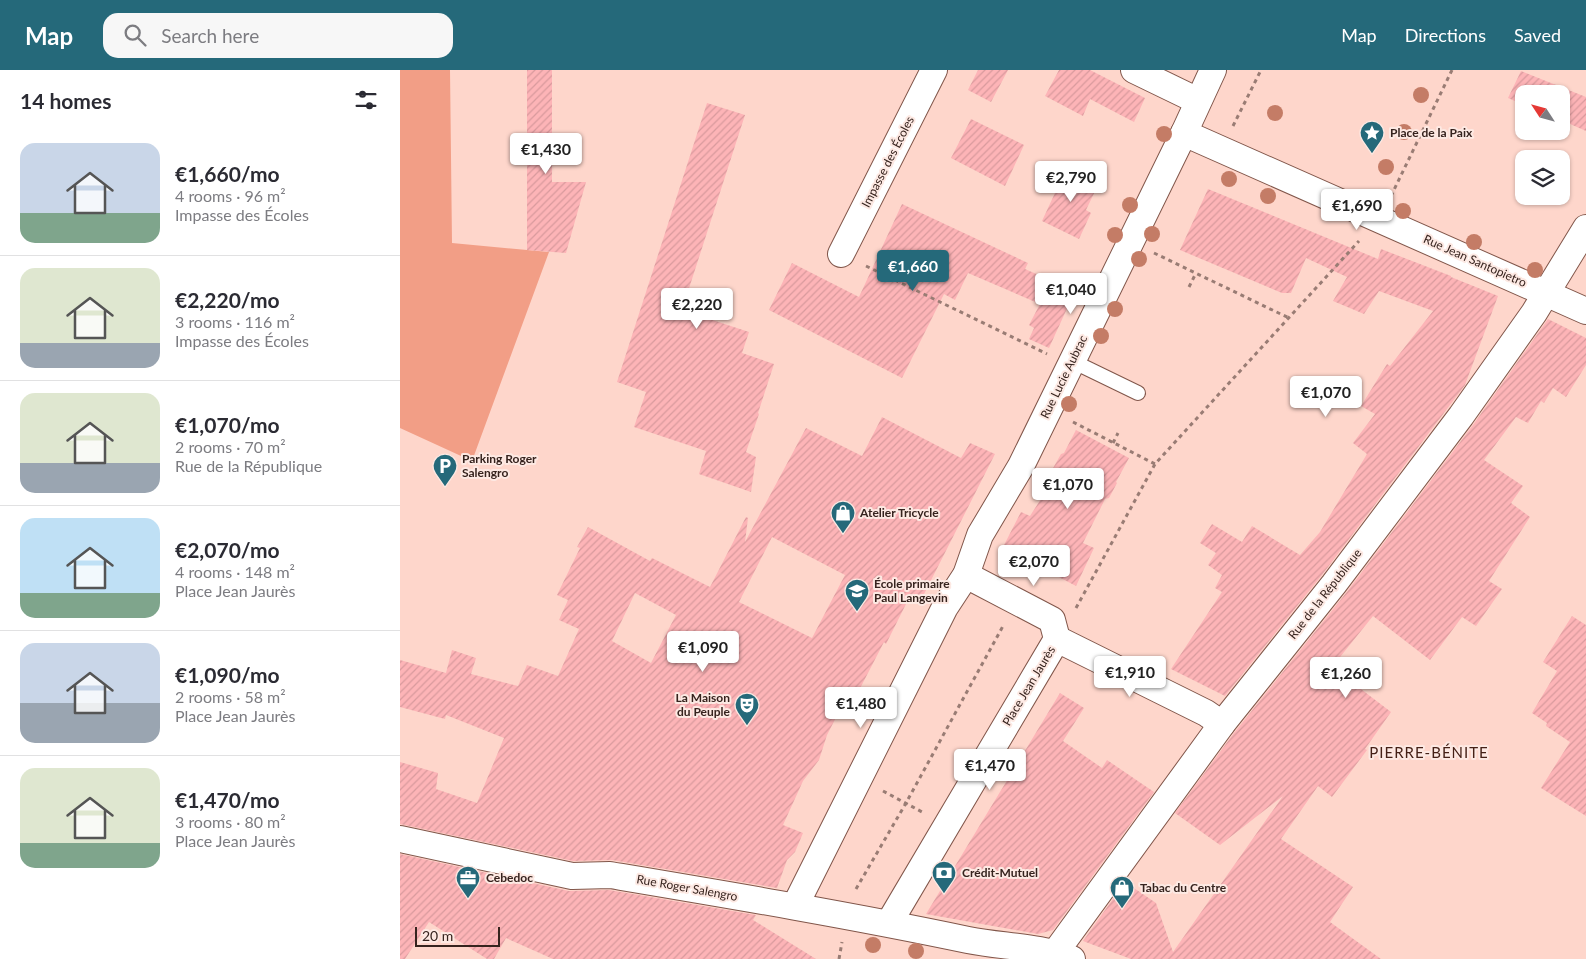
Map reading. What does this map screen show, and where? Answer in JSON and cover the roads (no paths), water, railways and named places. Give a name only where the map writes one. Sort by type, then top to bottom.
[{"type":"street","name":"Impasse des Écoles","points":[[841,254],[934,70]]},
{"type":"street","points":[[1134,70],[1198,101]]},
{"type":"street","name":"Rue Lucie Aubrac","points":[[966,575],[980,535],[1021,466],[1213,70]]},
{"type":"street","name":"Rue Jean Santopietro","points":[[1184,133],[1586,311]]},
{"type":"street","name":"Rue de la République","points":[[1064,956],[1222,724],[1334,584],[1462,416],[1546,294],[1586,228]]},
{"type":"street","points":[[795,906],[944,608],[966,575]]},
{"type":"street","name":"Place Jean Jaurès","points":[[889,923],[1058,639],[1052,620],[966,575]]},
{"type":"street","points":[[1058,639],[1206,713],[1222,724]]},
{"type":"street","name":"Rue Roger Salengro","points":[[400,840],[572,876],[610,875],[889,923],[973,950],[1064,956]]},
{"type":"lane","points":[[1071,363],[1138,394]]},
{"type":"place","name":"Place de la Paix","points":[[1372,154]]},
{"type":"place","name":"Parking Roger Salengro","points":[[445,487]]},
{"type":"place","name":"Atelier Tricycle","points":[[843,534]]},
{"type":"place","name":"École primaire Paul Langevin","points":[[857,612]]},
{"type":"place","name":"La Maison du Peuple","points":[[747,726]]},
{"type":"place","name":"Crédit-Mutuel","points":[[944,894]]},
{"type":"place","name":"Cebedoc","points":[[468,899]]},
{"type":"place","name":"Tabac du Centre","points":[[1122,909]]},
{"type":"district","name":"PIERRE-BÉNITE","points":[[1429,753]]}]
